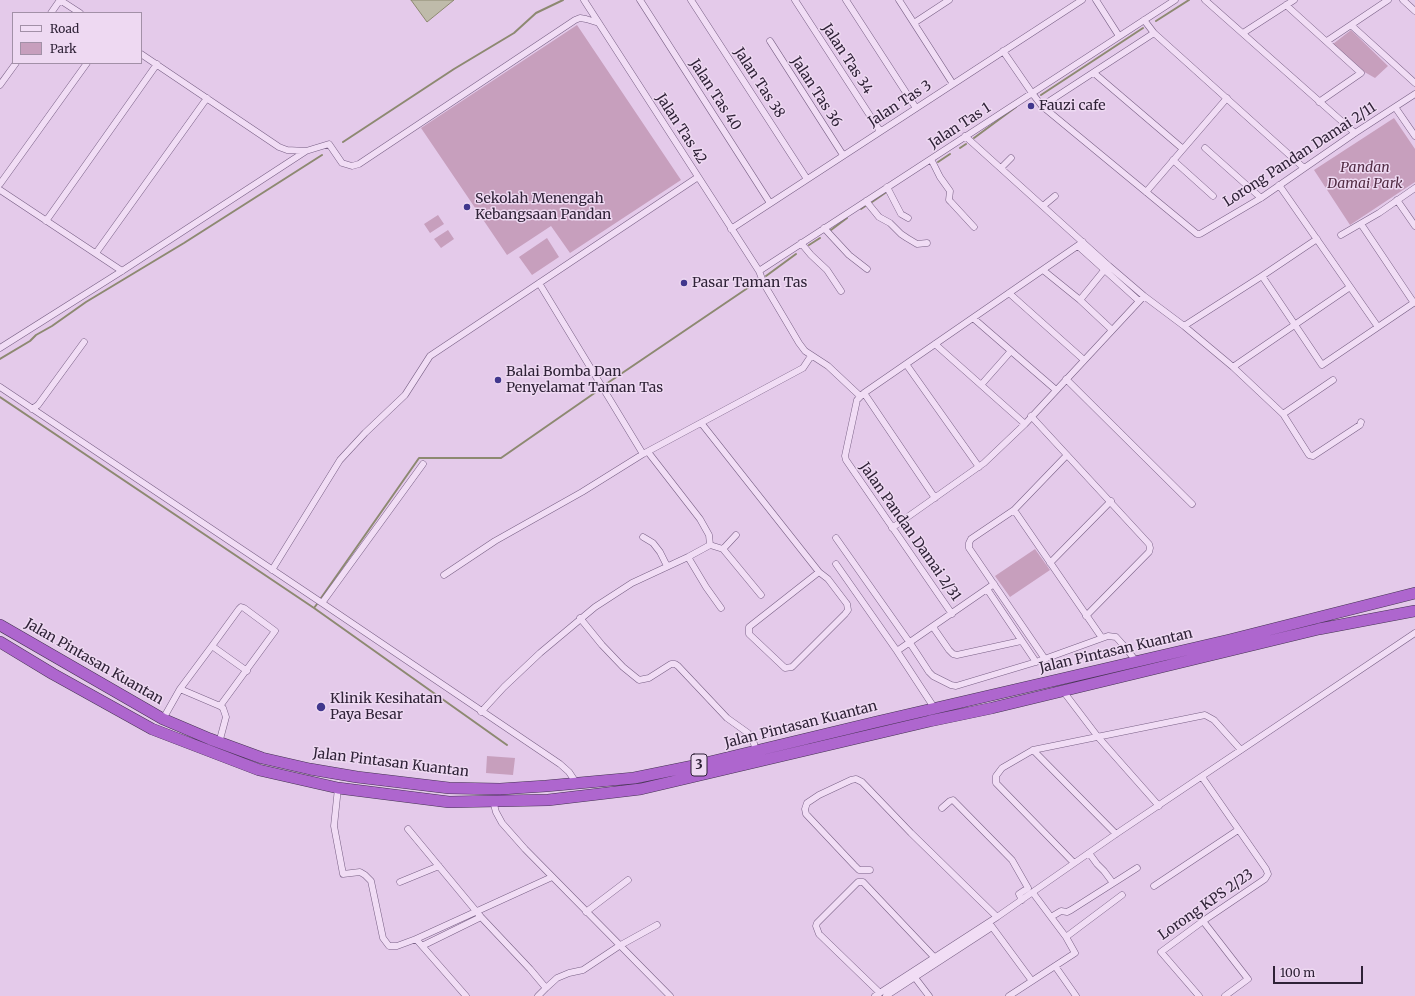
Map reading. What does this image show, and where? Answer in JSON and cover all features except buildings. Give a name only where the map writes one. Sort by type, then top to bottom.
[{"type":"highway","name":"Jalan Pintasan Kuantan","points":[[0,625],[163,719],[220,743],[262,758],[310,769],[357,777],[449,788],[500,789],[577,784],[634,778],[693,766],[1136,662],[1415,593]]},
{"type":"highway","name":"Jalan Pintasan Kuantan","points":[[0,642],[53,674],[152,729],[259,770],[338,788],[449,802],[548,800],[640,789],[1063,691],[1319,629],[1415,611]]},
{"type":"street","points":[[52,12],[60,0],[78,12]]},
{"type":"street","name":"Jalan Tas 42","points":[[584,0],[759,271],[764,284],[799,343],[811,356],[828,366],[862,394],[935,498]]},
{"type":"street","name":"Jalan Tas 40","points":[[640,0],[770,203]]},
{"type":"street","name":"Jalan Tas 38","points":[[691,0],[807,179]]},
{"type":"street","name":"Jalan Tas 34","points":[[795,0],[880,132]]},
{"type":"street","points":[[846,0],[916,108]]},
{"type":"street","points":[[899,0],[954,84]]},
{"type":"street","points":[[914,23],[949,0]]},
{"type":"street","name":"Jalan Tas 3","points":[[731,229],[1082,0]]},
{"type":"street","points":[[1096,0],[1119,36]]},
{"type":"street","name":"Jalan Tas 1","points":[[759,271],[1175,0]]},
{"type":"street","points":[[1205,0],[1355,133]]},
{"type":"street","points":[[1243,33],[1294,0]]},
{"type":"street","points":[[1327,41],[1388,0]]},
{"type":"street","points":[[1403,0],[1415,11]]},
{"type":"street","points":[[1286,5],[1361,73],[1319,102]]},
{"type":"street","points":[[0,348],[122,272],[306,151],[329,144],[342,163],[348,166],[359,164],[574,20],[586,18],[599,22]]},
{"type":"street","points":[[1144,20],[1154,33],[1304,168]]},
{"type":"street","points":[[1351,24],[1415,83]]},
{"type":"street","points":[[1042,106],[1154,33]]},
{"type":"street","name":"Jalan Tas 36","points":[[770,41],[843,156]]},
{"type":"street","points":[[1003,51],[1042,106],[1146,192],[1227,98]]},
{"type":"street","points":[[142,55],[279,147],[287,150],[306,151]]},
{"type":"street","points":[[0,85],[15,64]]},
{"type":"street","points":[[0,184],[86,64]]},
{"type":"street","points":[[46,221],[157,64]]},
{"type":"street","points":[[1094,72],[1183,149]]},
{"type":"street","name":"Lorong Pandan Damai 2/11","points":[[1146,192],[1197,234],[1200,234],[1261,198],[1355,133],[1415,94]]},
{"type":"street","points":[[96,253],[207,98]]},
{"type":"street","points":[[1396,107],[1415,136]]},
{"type":"street","points":[[965,136],[1043,206],[1080,244],[1107,268],[1142,298],[1184,326],[1234,367],[1282,414],[1309,455],[1313,456],[1360,425],[1361,422]]},
{"type":"street","points":[[1205,148],[1261,198]]},
{"type":"street","points":[[1001,168],[1011,158]]},
{"type":"street","points":[[931,159],[950,192],[950,200],[974,227]]},
{"type":"street","points":[[1173,160],[1213,196]]},
{"type":"street","points":[[272,570],[340,460],[364,433],[405,395],[427,360],[494,313],[698,177]]},
{"type":"street","points":[[1280,185],[1378,327]]},
{"type":"street","points":[[887,187],[901,214],[908,218]]},
{"type":"street","points":[[1341,235],[1361,224],[1415,188]]},
{"type":"street","points":[[0,190],[96,253],[122,272]]},
{"type":"street","points":[[1043,206],[1055,196]]},
{"type":"street","points":[[1397,200],[1415,226]]},
{"type":"street","points":[[866,202],[879,217],[890,223],[908,238],[917,244],[927,243]]},
{"type":"street","points":[[1262,276],[1296,324],[1322,365],[1414,303],[1361,224]]},
{"type":"street","points":[[824,228],[848,255],[867,269]]},
{"type":"street","points":[[1184,326],[1317,239]]},
{"type":"street","points":[[801,243],[827,270],[841,291]]},
{"type":"street","points":[[862,394],[1080,244]]},
{"type":"street","points":[[1080,300],[1107,268]]},
{"type":"street","points":[[1043,270],[1080,300],[1112,330]]},
{"type":"street","points":[[539,283],[646,453],[700,519],[710,535],[710,545]]},
{"type":"street","points":[[1234,367],[1350,287]]},
{"type":"street","points":[[1009,293],[1084,360]]},
{"type":"street","points":[[892,528],[979,467],[1025,424],[1142,298]]},
{"type":"street","points":[[973,318],[1056,390]]},
{"type":"street","points":[[32,409],[38,405],[84,342]]},
{"type":"street","points":[[935,344],[1025,424]]},
{"type":"street","points":[[981,385],[1011,351]]},
{"type":"street","points":[[444,575],[495,541],[582,492],[646,453],[804,368],[811,356]]},
{"type":"street","points":[[906,364],[979,467]]},
{"type":"street","points":[[1066,379],[1192,504]]},
{"type":"street","points":[[1282,414],[1333,380]]},
{"type":"street","points":[[0,387],[560,764],[569,772],[577,784]]},
{"type":"street","name":"Jalan Pandan Damai 2/31","points":[[862,394],[857,400],[845,456],[846,460],[952,614]]},
{"type":"street","points":[[1031,416],[1111,500],[1149,544],[1149,552],[1086,616]]},
{"type":"street","points":[[702,424],[819,572],[828,579],[848,604],[848,610],[845,614],[792,668],[785,668],[749,634],[749,627],[819,572]]},
{"type":"street","points":[[1045,659],[969,548],[968,543],[971,539],[1014,510],[1067,455]]},
{"type":"street","points":[[322,603],[423,464]]},
{"type":"street","points":[[1050,563],[1111,500]]},
{"type":"street","points":[[1014,510],[1102,638]]},
{"type":"street","points":[[724,549],[736,535]]},
{"type":"street","points":[[643,537],[653,543],[660,552],[667,566]]},
{"type":"street","points":[[836,538],[932,676],[951,685],[956,686],[1036,662],[1108,636],[1116,638],[1125,646],[1136,662]]},
{"type":"street","points":[[481,712],[522,669],[580,618],[622,588],[710,545],[724,549],[761,595]]},
{"type":"street","points":[[688,557],[721,608]]},
{"type":"street","points":[[836,564],[897,651],[935,709]]},
{"type":"street","points":[[897,651],[994,584]]},
{"type":"street","points":[[987,589],[1036,662]]},
{"type":"street","points":[[848,604],[859,597]]},
{"type":"street","points":[[163,719],[180,689],[241,607],[275,631],[220,706]]},
{"type":"street","points":[[580,618],[602,645],[623,667],[639,680],[649,678],[672,664],[678,666],[727,718],[748,733],[756,751]]},
{"type":"street","points":[[933,627],[948,650],[957,655],[1021,641]]},
{"type":"street","points":[[880,995],[914,978],[990,924],[997,917],[1116,834],[1415,633]]},
{"type":"street","points":[[212,646],[247,671]]},
{"type":"street","points":[[180,689],[223,708],[226,717],[220,743]]},
{"type":"street","points":[[1063,691],[1098,737],[1159,806]]},
{"type":"street","points":[[1074,863],[996,783],[996,776],[1002,768],[1033,750],[1205,714],[1214,720],[1241,750]]},
{"type":"street","points":[[1033,750],[1116,834]]},
{"type":"street","points":[[1154,886],[1238,830],[1202,777]]},
{"type":"street","points":[[870,870],[859,870],[806,814],[805,808],[807,803],[819,795],[856,779],[862,782],[911,833],[997,917]]},
{"type":"street","points":[[338,788],[334,826],[343,874],[360,872],[366,874],[371,881],[385,943],[389,946],[397,946],[480,914]]},
{"type":"street","points":[[942,808],[953,800],[1012,860],[1028,888],[1018,894],[1022,900]]},
{"type":"street","points":[[494,801],[496,812],[502,822],[552,877],[670,996]]},
{"type":"street","points":[[408,829],[480,914],[546,988]]},
{"type":"street","name":"Lorong KPS 2/23","points":[[1199,996],[1161,952],[1203,921],[1265,879],[1268,874],[1266,869],[1238,830]]},
{"type":"street","points":[[1089,853],[1113,883]]},
{"type":"street","points":[[400,882],[439,866]]},
{"type":"street","points":[[1051,917],[1061,911],[1067,912],[1071,910],[1137,868]]},
{"type":"street","points":[[422,946],[552,877]]},
{"type":"street","points":[[586,912],[628,880]]},
{"type":"street","points":[[880,995],[819,934],[816,926],[817,923],[858,882],[863,882],[935,958]]},
{"type":"street","points":[[1009,996],[1075,953],[1066,937],[1033,893]]},
{"type":"street","points":[[1066,937],[1122,895]]},
{"type":"street","points":[[1203,921],[1248,979],[1225,996]]},
{"type":"street","points":[[880,995],[935,958],[990,924]]},
{"type":"street","points":[[990,924],[1032,981]]},
{"type":"street","points":[[538,996],[557,978],[586,968],[619,946],[657,925]]},
{"type":"street","points":[[416,939],[466,996]]},
{"type":"street","points":[[1055,966],[1076,996]]},
{"type":"street","points":[[914,978],[929,996]]},
{"type":"green space","points":[[577,25],[681,180],[570,253],[551,226],[507,255],[421,128]]},
{"type":"green space","points":[[1351,30],[1388,66],[1375,78],[1361,70],[1333,44]]},
{"type":"green space","name":"Pandan Damai Park","points":[[1394,118],[1415,149],[1415,182],[1350,225],[1314,170]]},
{"type":"green space","points":[[438,215],[444,224],[430,233],[424,224]]},
{"type":"green space","points":[[448,230],[454,239],[441,248],[434,239]]},
{"type":"green space","points":[[547,238],[559,257],[532,275],[519,257]]},
{"type":"green space","points":[[1035,549],[1050,570],[1010,597],[995,576]]},
{"type":"green space","points":[[487,756],[515,758],[513,775],[486,773]]},
{"type":"shaded area","points":[[411,0],[454,0],[427,22]]},
{"type":"waterway","points":[[343,142],[454,69],[514,33],[536,13],[563,0]]},
{"type":"waterway","points":[[1156,21],[1189,0]]},
{"type":"waterway","points":[[1041,95],[1143,28]]},
{"type":"waterway","points":[[974,138],[1016,107]]},
{"type":"waterway","points":[[960,148],[966,144]]},
{"type":"waterway","points":[[938,162],[950,154]]},
{"type":"waterway","points":[[0,359],[30,341],[36,335],[52,326],[86,302],[184,243],[322,155]]},
{"type":"waterway","points":[[872,202],[888,191]]},
{"type":"waterway","points":[[861,209],[867,205]]},
{"type":"waterway","points":[[831,230],[847,218]]},
{"type":"waterway","points":[[809,245],[820,238]]},
{"type":"waterway","points":[[766,276],[796,254]]},
{"type":"waterway","points":[[606,384],[758,281]]},
{"type":"waterway","points":[[321,598],[419,458],[501,458],[596,392]]},
{"type":"waterway","points":[[0,397],[314,608],[507,745]]},
{"type":"waterway","points":[[314,608],[317,604]]},
{"type":"place","name":"Fauzi cafe","points":[[1031,106]]},
{"type":"place","name":"Sekolah Menengah Kebangsaan Pandan","points":[[467,207]]},
{"type":"place","name":"Pasar Taman Tas","points":[[684,283]]},
{"type":"place","name":"Balai Bomba Dan Penyelamat Taman Tas","points":[[498,380]]},
{"type":"place","name":"Klinik Kesihatan Paya Besar","points":[[321,707]]}]
